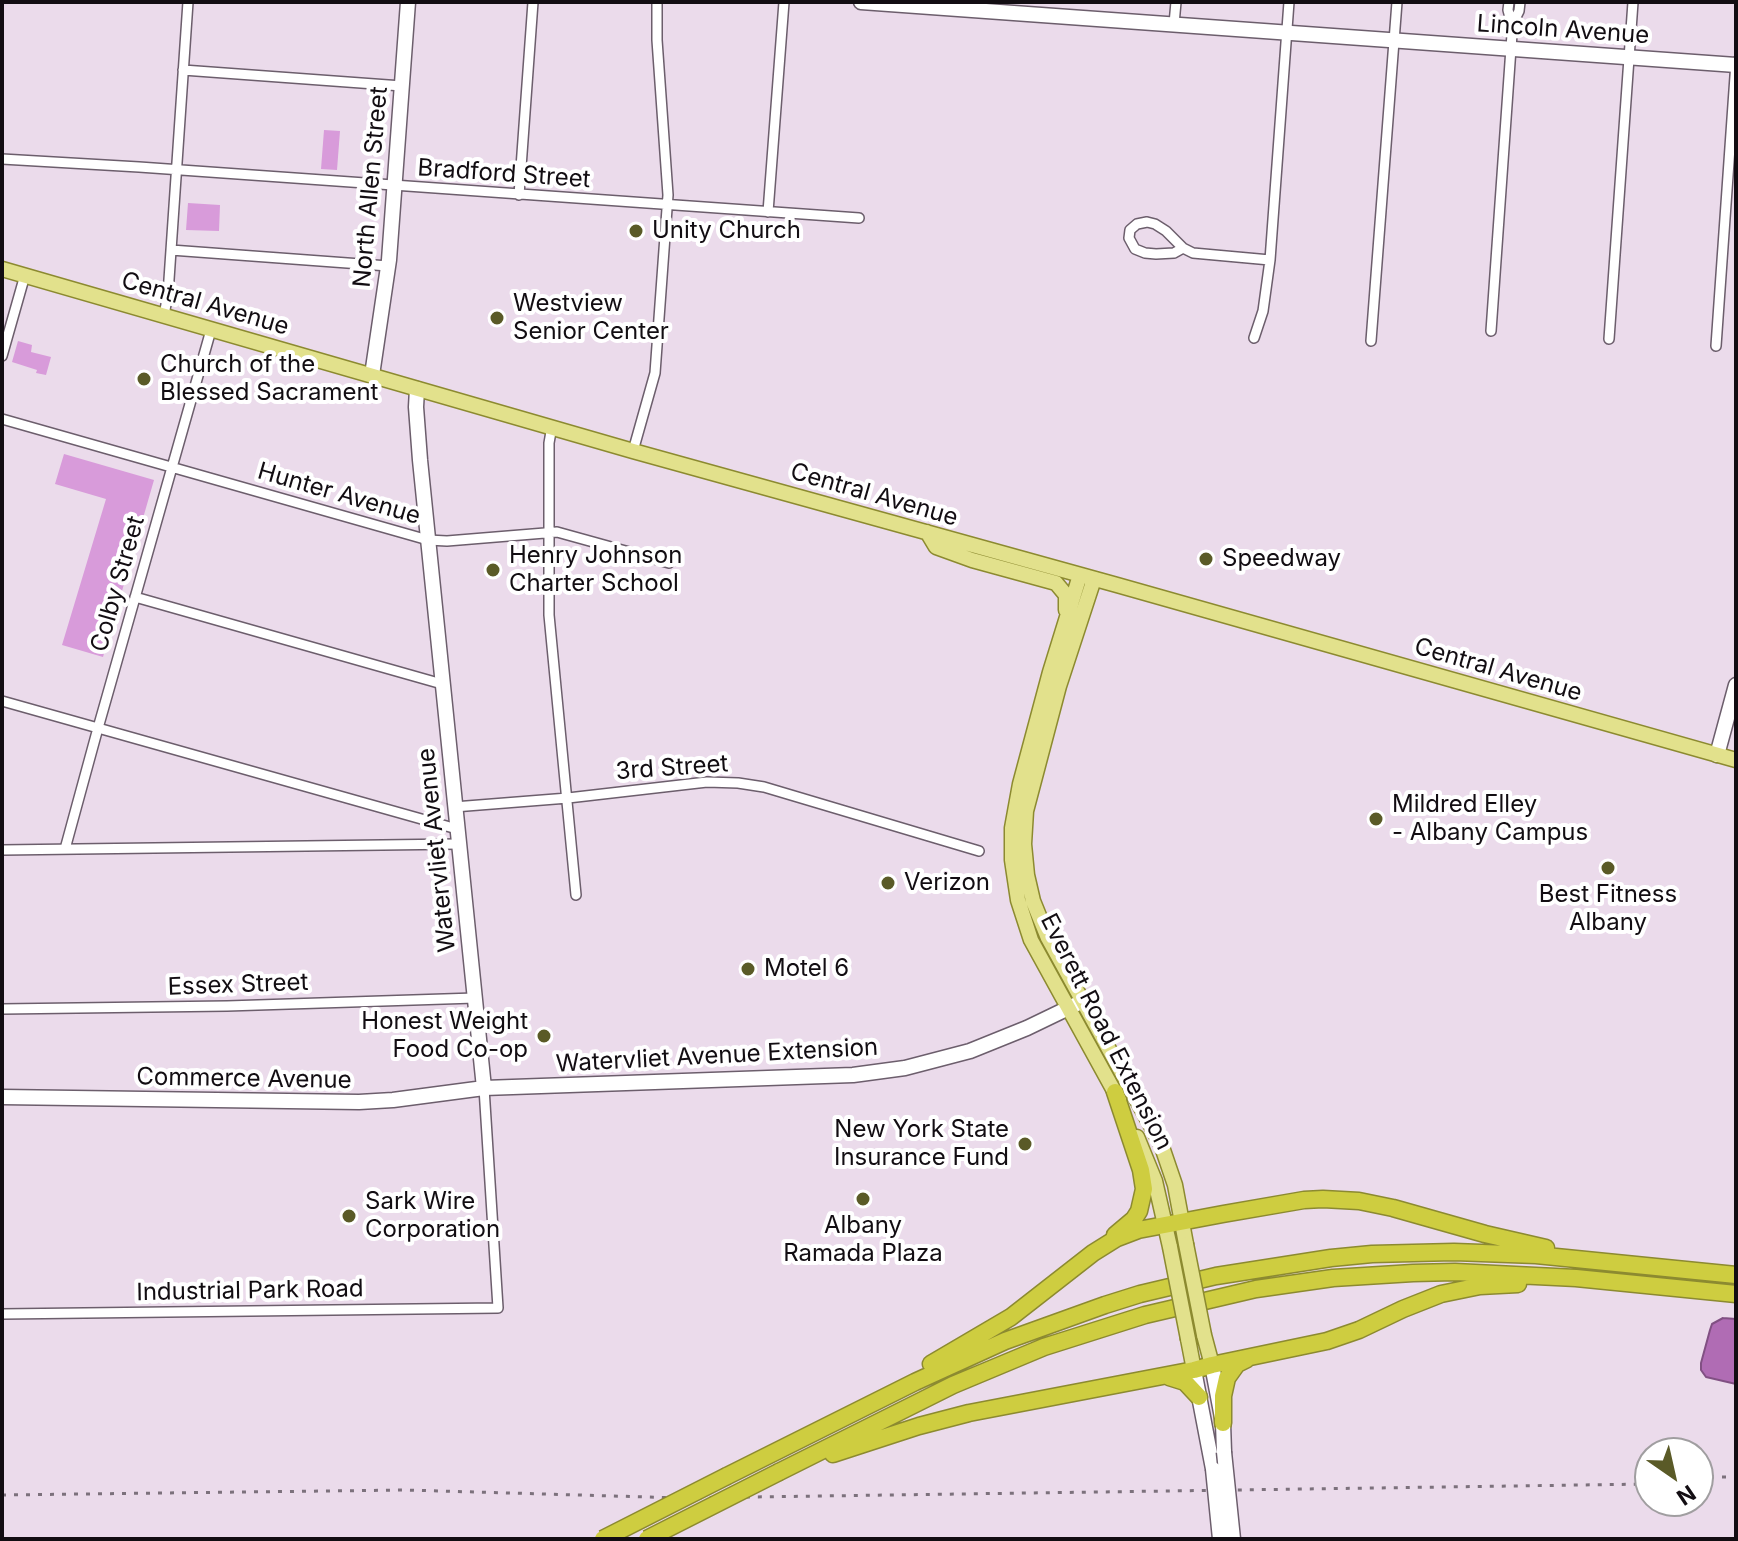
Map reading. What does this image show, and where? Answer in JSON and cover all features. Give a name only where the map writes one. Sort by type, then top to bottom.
[{"type":"highway","points":[[798,1441],[1011,1317],[1134,1219],[1142,1204],[1144,1184],[1115,1092]]},
{"type":"highway","points":[[1081,1262],[1117,1238],[1138,1230],[1304,1200],[1342,1199],[1376,1203],[1485,1234],[1618,1263]]},
{"type":"highway","points":[[603,1539],[945,1368],[1038,1328],[1140,1294],[1216,1276],[1331,1258],[1413,1253],[1495,1253],[1736,1275]]},
{"type":"highway","points":[[647,1539],[943,1390],[1013,1359],[1110,1325],[1220,1296],[1333,1278],[1455,1272],[1549,1276],[1736,1294]]},
{"type":"highway","points":[[779,1472],[944,1419],[1163,1377],[1327,1341],[1421,1301],[1480,1286],[1517,1284],[1683,1289]]},
{"type":"highway","points":[[1223,1423],[1227,1378],[1237,1364],[1260,1354]]},
{"type":"highway","points":[[1163,1377],[1185,1382],[1199,1397]]},
{"type":"main road","name":"Central Avenue","points":[[2,269],[633,451],[1736,760]]},
{"type":"main road","points":[[927,532],[936,547],[1056,583],[1066,595],[1064,626]]},
{"type":"main road","name":"Everett Road Extension","points":[[1087,577],[1064,626],[1014,807],[1012,845],[1016,889],[1027,928],[1040,957],[1115,1092],[1186,1244],[1212,1365]]},
{"type":"main road","name":"Everett Road Extension","points":[[1087,577],[1026,811],[1025,860],[1029,887],[1042,924],[1161,1144],[1175,1185],[1170,1247],[1194,1370]]},
{"type":"main road","points":[[1052,710],[1062,698],[1093,600],[1113,590],[1158,596]]},
{"type":"street","points":[[164,315],[188,2]]},
{"type":"street","name":"North Allen Street","points":[[372,375],[388,266],[408,2]]},
{"type":"street","points":[[519,195],[533,2]]},
{"type":"street","points":[[633,451],[655,373],[668,192],[657,49],[657,2]]},
{"type":"street","points":[[768,212],[784,2]]},
{"type":"street","name":"Lincoln Avenue","points":[[861,2],[1061,9],[1174,24],[1736,64]]},
{"type":"street","points":[[1174,24],[1176,2]]},
{"type":"street","points":[[1254,338],[1263,311],[1270,260],[1289,2]]},
{"type":"street","points":[[1371,341],[1397,2]]},
{"type":"street","points":[[1491,331],[1512,25],[1509,2]]},
{"type":"street","points":[[1512,25],[1520,2]]},
{"type":"street","points":[[1609,339],[1633,2]]},
{"type":"street","points":[[1716,346],[1736,64]]},
{"type":"street","points":[[183,70],[402,86]]},
{"type":"street","name":"Bradford Street","points":[[2,159],[859,218]]},
{"type":"street","points":[[1183,248],[1168,254],[1145,253],[1132,245],[1129,232],[1137,224],[1147,222],[1166,231],[1183,248],[1193,253],[1270,260]]},
{"type":"street","points":[[171,250],[388,266]]},
{"type":"street","points":[[2,356],[25,275]]},
{"type":"street","name":"Colby Street","points":[[65,849],[211,330]]},
{"type":"street","name":"Watervliet Avenue","points":[[417,389],[428,540],[484,1088],[498,1308]]},
{"type":"street","name":"Hunter Avenue","points":[[2,419],[428,540],[561,532],[669,563]]},
{"type":"street","points":[[552,426],[549,443],[550,618],[576,895]]},
{"type":"street","points":[[135,597],[442,684]]},
{"type":"street","points":[[1717,755],[1736,685]]},
{"type":"street","points":[[2,701],[457,829]]},
{"type":"street","name":"3rd Street","points":[[454,807],[707,782],[738,783],[764,787],[979,851]]},
{"type":"street","points":[[2,850],[458,844]]},
{"type":"street","name":"Essex Street","points":[[2,1009],[475,998]]},
{"type":"street","name":"Watervliet Avenue Extension","points":[[484,1088],[807,1078],[888,1071],[923,1065],[970,1051],[1083,1001]]},
{"type":"street","name":"Commerce Avenue","points":[[2,1097],[359,1102],[484,1088]]},
{"type":"street","name":"Industrial Park Road","points":[[2,1314],[498,1308]]},
{"type":"street","points":[[1212,1365],[1223,1423],[1233,1539]]},
{"type":"street","points":[[1194,1370],[1213,1469],[1220,1539]]},
{"type":"shaded area","points":[[324,130],[340,131],[337,170],[321,169]]},
{"type":"shaded area","points":[[188,203],[220,205],[219,231],[186,230]]},
{"type":"shaded area","points":[[18,341],[32,345],[31,352],[51,357],[46,375],[12,362]]},
{"type":"shaded area","points":[[64,454],[154,480],[103,657],[62,645],[106,499],[55,484]]},
{"type":"shaded area","points":[[1723,1318],[1736,1319],[1736,1384],[1706,1377],[1701,1370],[1712,1324]]},
{"type":"railway","points":[[1714,1477],[1736,1477]]},
{"type":"railway","points":[[2,1495],[405,1490],[683,1498],[1634,1484]]},
{"type":"place","name":"Unity Church","points":[[636,231]]},
{"type":"place","name":"Westview Senior Center","points":[[497,318]]},
{"type":"place","name":"Church of the Blessed Sacrament","points":[[144,379]]},
{"type":"place","name":"Speedway","points":[[1206,559]]},
{"type":"place","name":"Henry Johnson Charter School","points":[[493,570]]},
{"type":"place","name":"Mildred Elley - Albany Campus","points":[[1376,819]]},
{"type":"place","name":"Best Fitness Albany","points":[[1608,868]]},
{"type":"place","name":"Verizon","points":[[888,883]]},
{"type":"place","name":"Motel 6","points":[[748,969]]},
{"type":"place","name":"Honest Weight Food Co-op","points":[[544,1036]]},
{"type":"place","name":"New York State Insurance Fund","points":[[1025,1144]]},
{"type":"place","name":"Albany Ramada Plaza","points":[[863,1199]]},
{"type":"place","name":"Sark Wire Corporation","points":[[349,1216]]}]
